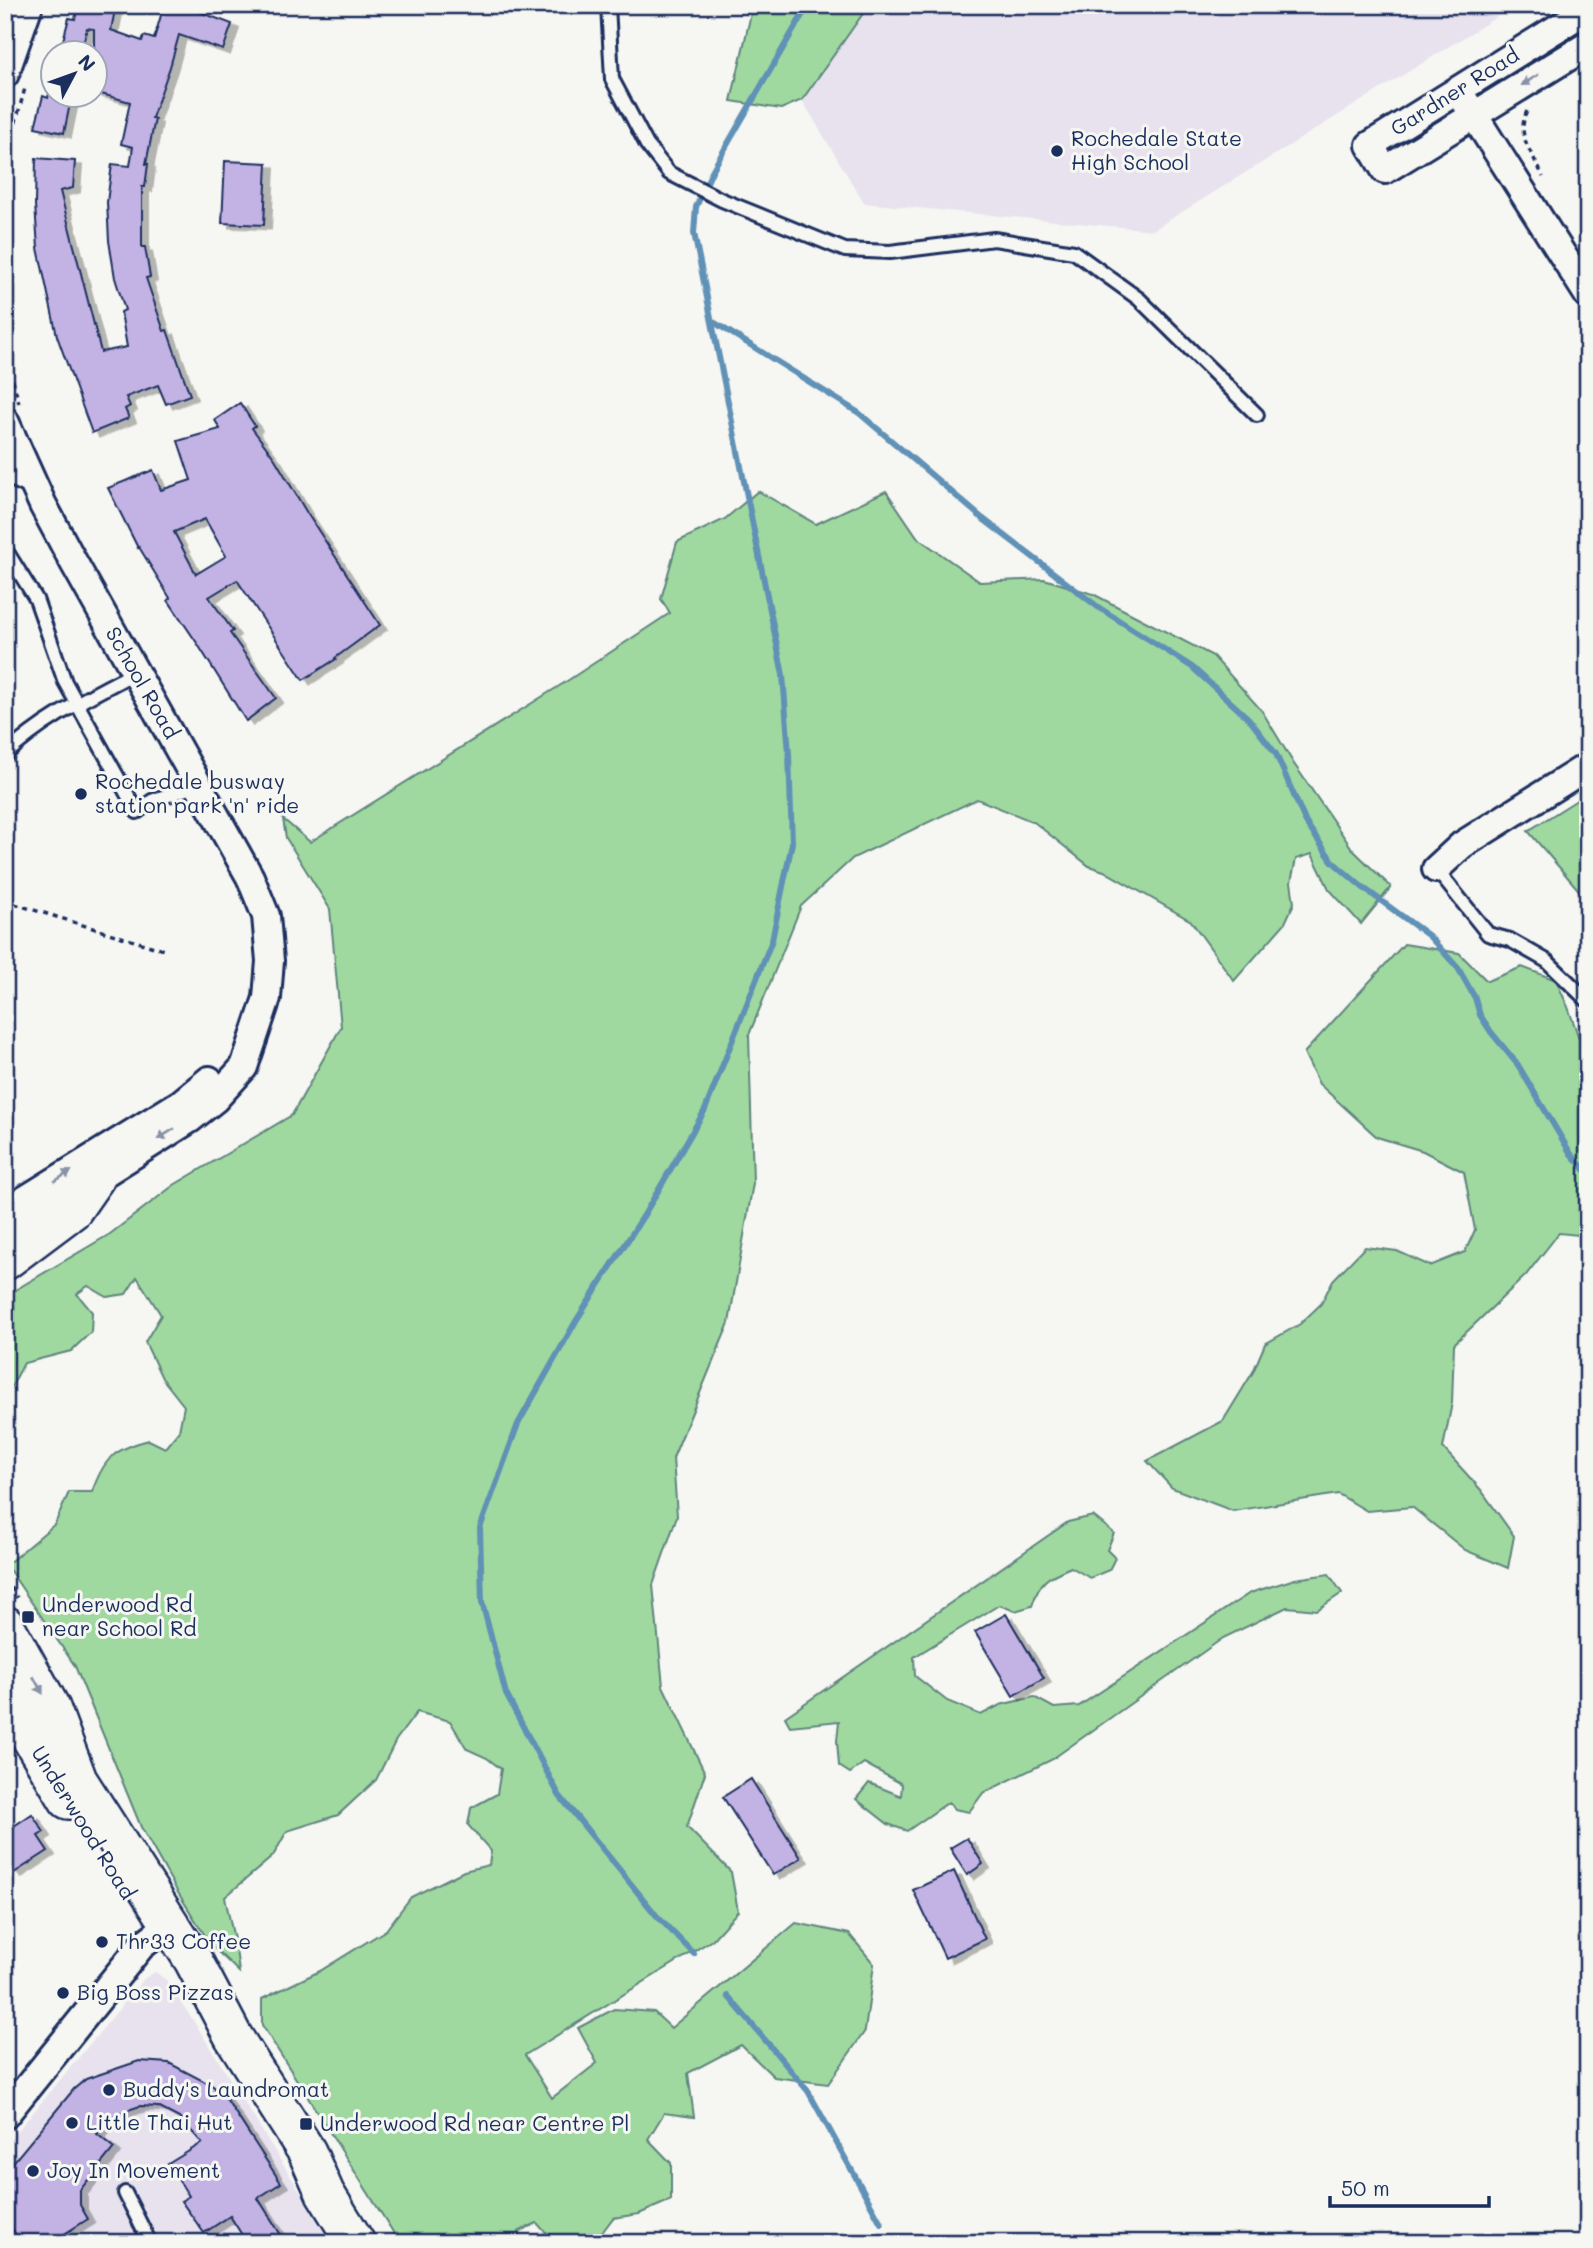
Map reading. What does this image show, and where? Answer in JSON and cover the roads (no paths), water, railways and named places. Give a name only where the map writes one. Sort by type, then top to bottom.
[{"type":"main road","points":[[5,1261],[73,1210],[96,1177]]},
{"type":"main road","name":"Underwood Road","points":[[5,1625],[51,1708],[78,1780],[288,2152],[306,2176],[325,2193],[356,2243]]},
{"type":"main road","name":"Underwood Road","points":[[5,1695],[54,1777],[162,1930]]},
{"type":"street","points":[[5,74],[29,5]]},
{"type":"street","name":"Gardner Road","points":[[1588,9],[1370,145],[1385,170],[1588,45]]},
{"type":"street","points":[[1459,90],[1588,295]]},
{"type":"street","name":"School Road","points":[[5,1236],[190,1119],[215,1099],[244,1067],[267,998],[270,961],[266,916],[250,877],[74,563],[37,491],[12,453],[12,412]]},
{"type":"street","points":[[1436,869],[1462,845],[1588,766]]},
{"type":"street","name":"School Road","points":[[5,1212],[181,1103],[204,1085],[256,1030]]},
{"type":"street","points":[[5,2115],[141,1946],[162,1930]]},
{"type":"lane","points":[[608,5],[612,79],[647,145],[669,173],[722,200],[845,250],[890,252],[994,239],[1074,251],[1139,299],[1257,415]]},
{"type":"lane","points":[[5,479],[37,491]]},
{"type":"lane","points":[[5,549],[36,599],[55,658],[137,812],[152,801],[199,784]]},
{"type":"lane","points":[[5,755],[38,727],[136,672]]},
{"type":"lane","points":[[1436,869],[1488,934],[1510,940],[1547,961],[1587,1000]]},
{"type":"lane","points":[[125,2193],[148,2239],[146,2243]]},
{"type":"waterway","points":[[694,1954],[656,1915],[559,1795],[506,1694],[482,1602],[480,1528],[518,1424],[576,1321],[644,1215],[705,1110],[772,940],[792,843],[783,675],[694,233],[696,207],[712,171],[808,5]]},
{"type":"waterway","points":[[712,321],[859,413],[982,518],[1098,607],[1192,667],[1249,719],[1276,754],[1306,823],[1333,862],[1429,936],[1458,968],[1475,998],[1480,1015],[1518,1065],[1571,1154],[1588,1173]]},
{"type":"waterway","points":[[728,1996],[808,2091],[881,2223]]},
{"type":"place","name":"Rochedale State High School","points":[[1057,151]]},
{"type":"place","name":"Rochedale busway station park 'n' ride","points":[[81,794]]},
{"type":"place","name":"Underwood Rd near School Rd","points":[[28,1617]]},
{"type":"place","name":"Thr33 Coffee","points":[[102,1942]]},
{"type":"place","name":"Big Boss Pizzas","points":[[63,1993]]},
{"type":"place","name":"Buddy's Laundromat","points":[[109,2090]]},
{"type":"place","name":"Little Thai Hut","points":[[72,2123]]},
{"type":"place","name":"Underwood Rd near Centre Pl","points":[[306,2124]]},
{"type":"place","name":"Joy In Movement","points":[[33,2171]]}]
